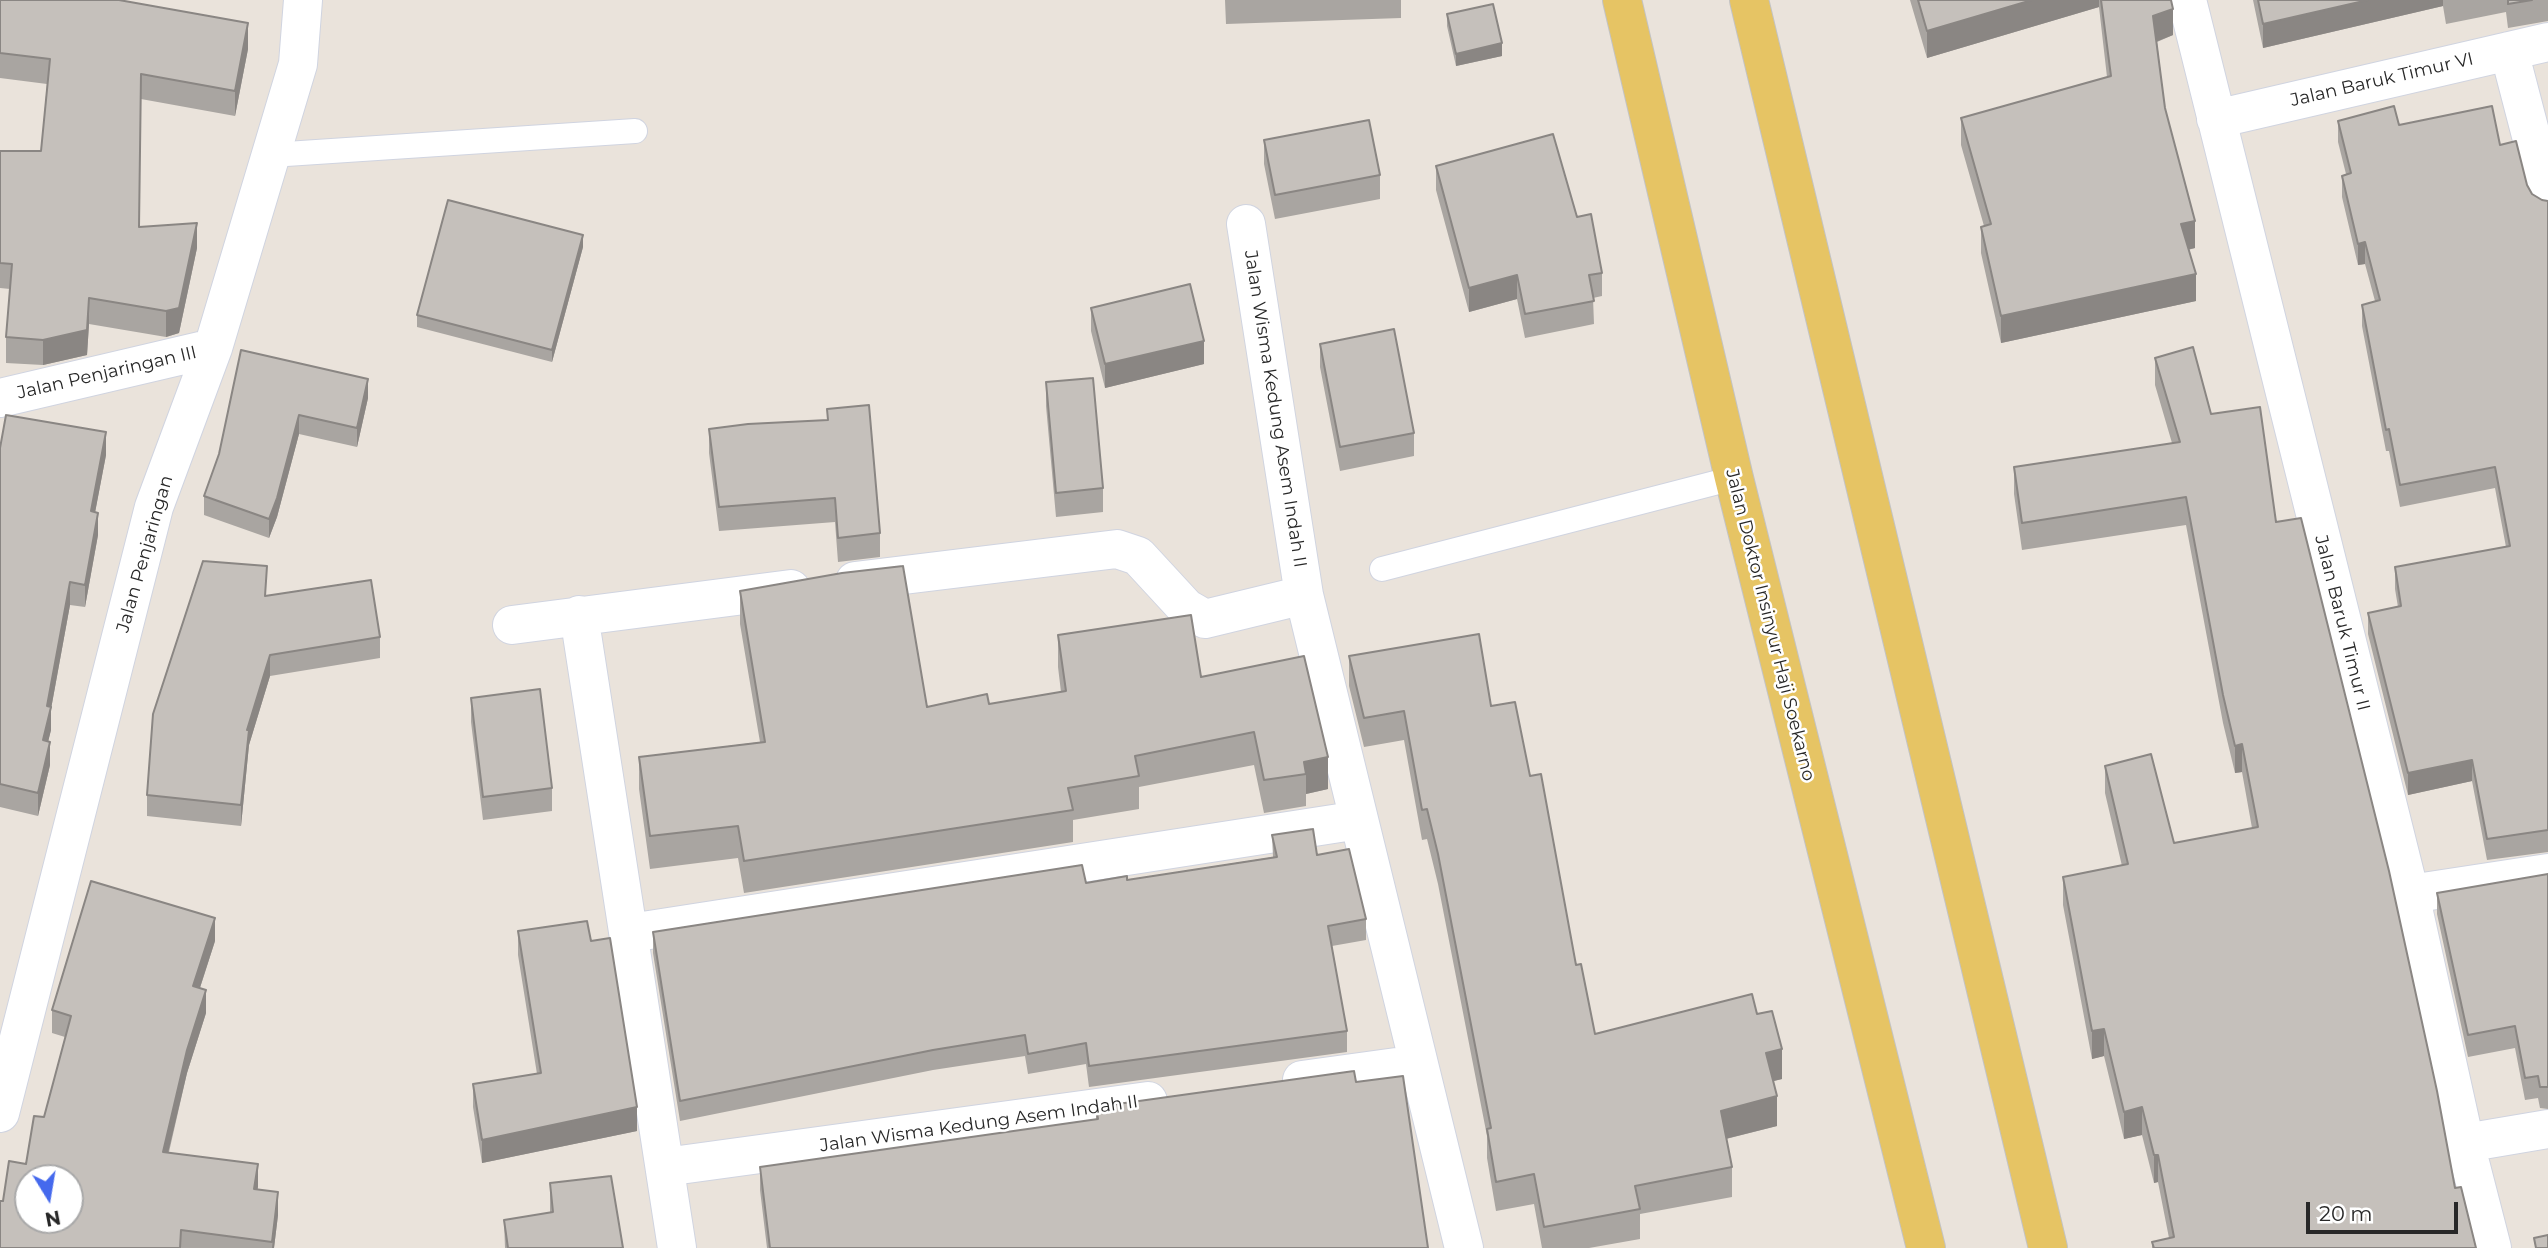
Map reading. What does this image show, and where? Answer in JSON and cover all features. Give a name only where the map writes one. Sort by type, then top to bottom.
[{"type":"main road","name":"Jalan Doktor Insinyur Haji Soekarno","points":[[1622,0],[1734,478],[1926,1248]]},
{"type":"main road","points":[[1749,0],[2048,1248]]},
{"type":"street","name":"Jalan Penjaringan","points":[[0,1113],[154,507],[213,348],[298,64],[303,0]]},
{"type":"street","name":"Jalan Baruk Timur II","points":[[2187,0],[2410,894],[2465,1143],[2492,1248]]},
{"type":"street","name":"Jalan Baruk Timur VI","points":[[2216,119],[2548,42]]},
{"type":"street","points":[[2510,51],[2548,201]]},
{"type":"street","name":"Jalan Wisma Kedung Asem Indah II","points":[[1246,224],[1304,595],[1464,1248]]},
{"type":"street","name":"Jalan Penjaringan III","points":[[0,398],[213,348]]},
{"type":"street","points":[[512,625],[1117,548],[1138,556],[1186,608],[1205,619],[1304,595]]},
{"type":"street","points":[[579,615],[677,1248]]},
{"type":"street","points":[[629,933],[1359,820]]},
{"type":"street","points":[[2410,894],[2548,873]]},
{"type":"street","points":[[1267,1085],[1418,1064]]},
{"type":"street","name":"Jalan Wisma Kedung Asem Indah II","points":[[665,1167],[1185,1096]]},
{"type":"street","points":[[2465,1143],[2548,1129]]},
{"type":"lane","points":[[271,155],[635,131]]},
{"type":"lane","points":[[1382,569],[1734,478]]},
{"type":"building","points":[[0,0],[119,0],[248,23],[235,91],[141,74],[139,227],[197,223],[179,308],[166,311],[89,298],[87,330],[43,340],[6,337],[12,264],[0,263],[0,151],[41,151],[50,59],[0,53]]},
{"type":"building","points":[[1918,0],[2032,0],[1927,31]]},
{"type":"building","points":[[2101,0],[2171,0],[2173,9],[2153,16],[2165,108],[2195,221],[2181,224],[2196,274],[2001,316],[1981,227],[1991,224],[1961,118],[2111,76]]},
{"type":"building","points":[[2258,0],[2368,0],[2263,24]]},
{"type":"building","points":[[2508,0],[2532,0],[2508,4]]},
{"type":"building","points":[[1493,4],[1502,43],[1456,54],[1447,14]]},
{"type":"building","points":[[2394,106],[2399,125],[2492,106],[2500,145],[2516,141],[2527,185],[2532,194],[2548,201],[2548,830],[2487,839],[2472,760],[2408,773],[2368,613],[2401,606],[2395,567],[2510,546],[2495,467],[2400,485],[2389,429],[2386,430],[2362,305],[2380,300],[2365,242],[2358,244],[2342,176],[2351,173],[2338,121]]},
{"type":"building","points":[[1369,120],[1380,175],[1275,195],[1264,140]]},
{"type":"building","points":[[1553,134],[1577,217],[1591,214],[1602,273],[1589,275],[1594,301],[1525,314],[1517,275],[1469,288],[1436,166]]},
{"type":"building","points":[[448,200],[583,235],[552,350],[417,315]]},
{"type":"building","points":[[1190,284],[1204,341],[1105,364],[1091,308]]},
{"type":"building","points":[[1394,329],[1414,433],[1340,447],[1320,344]]},
{"type":"building","points":[[2193,347],[2211,414],[2260,407],[2276,522],[2301,518],[2389,871],[2437,1091],[2455,1188],[2461,1187],[2476,1248],[2154,1248],[2152,1242],[2174,1237],[2158,1155],[2154,1155],[2142,1107],[2124,1112],[2104,1029],[2092,1031],[2063,877],[2128,864],[2105,766],[2151,754],[2174,843],[2258,827],[2242,744],[2235,746],[2223,695],[2186,497],[2022,523],[2014,467],[2180,442],[2155,358]]},
{"type":"building","points":[[241,350],[368,379],[357,428],[299,415],[269,519],[204,496],[219,454]]},
{"type":"building","points":[[1093,378],[1103,488],[1056,493],[1046,382]]},
{"type":"building","points":[[869,405],[880,533],[838,538],[835,498],[719,507],[709,429],[828,420],[827,409]]},
{"type":"building","points":[[6,415],[106,432],[91,511],[98,513],[85,585],[70,582],[47,706],[51,707],[43,740],[50,742],[38,793],[0,784],[0,448]]},
{"type":"building","points":[[203,561],[267,566],[265,596],[371,580],[380,637],[270,655],[247,730],[241,805],[147,795],[153,714]]},
{"type":"building","points":[[903,566],[927,707],[987,694],[989,704],[1066,691],[1058,635],[1191,615],[1201,677],[1304,656],[1328,757],[1304,762],[1306,774],[1264,780],[1254,732],[1135,756],[1139,776],[1068,788],[1073,810],[744,861],[738,826],[650,836],[639,757],[765,742],[740,591],[842,573]]},
{"type":"building","points":[[1479,634],[1491,706],[1515,702],[1530,776],[1541,774],[1576,965],[1581,964],[1595,1034],[1752,994],[1757,1014],[1772,1011],[1782,1049],[1766,1053],[1777,1096],[1721,1111],[1732,1167],[1635,1186],[1640,1209],[1544,1227],[1534,1174],[1496,1182],[1487,1129],[1491,1128],[1438,854],[1427,809],[1422,810],[1404,711],[1364,718],[1349,656]]},
{"type":"building","points":[[540,689],[552,788],[483,797],[471,698]]},
{"type":"building","points":[[1313,829],[1317,855],[1349,849],[1366,919],[1328,926],[1347,1031],[1089,1066],[1086,1043],[1028,1054],[1025,1035],[933,1050],[680,1101],[653,932],[1082,865],[1086,883],[1127,876],[1127,880],[1277,857],[1272,835]]},
{"type":"building","points":[[2548,874],[2548,1087],[2540,1087],[2538,1076],[2525,1078],[2515,1026],[2468,1035],[2437,893]]},
{"type":"building","points":[[91,881],[215,918],[193,986],[206,990],[187,1050],[163,1152],[258,1164],[254,1189],[278,1192],[272,1242],[181,1230],[180,1248],[0,1248],[0,1201],[3,1201],[9,1161],[26,1164],[34,1116],[44,1117],[71,1016],[52,1010]]},
{"type":"building","points":[[587,921],[591,941],[610,938],[637,1107],[482,1140],[473,1084],[541,1073],[518,931]]},
{"type":"building","points":[[1354,1071],[1356,1082],[1403,1076],[1428,1248],[770,1248],[760,1167],[1098,1119],[1096,1107]]},
{"type":"building","points":[[611,1176],[623,1248],[508,1248],[504,1220],[553,1212],[550,1183]]},
{"type":"building","points":[[2548,1235],[2548,1248],[2536,1248],[2534,1238]]}]
